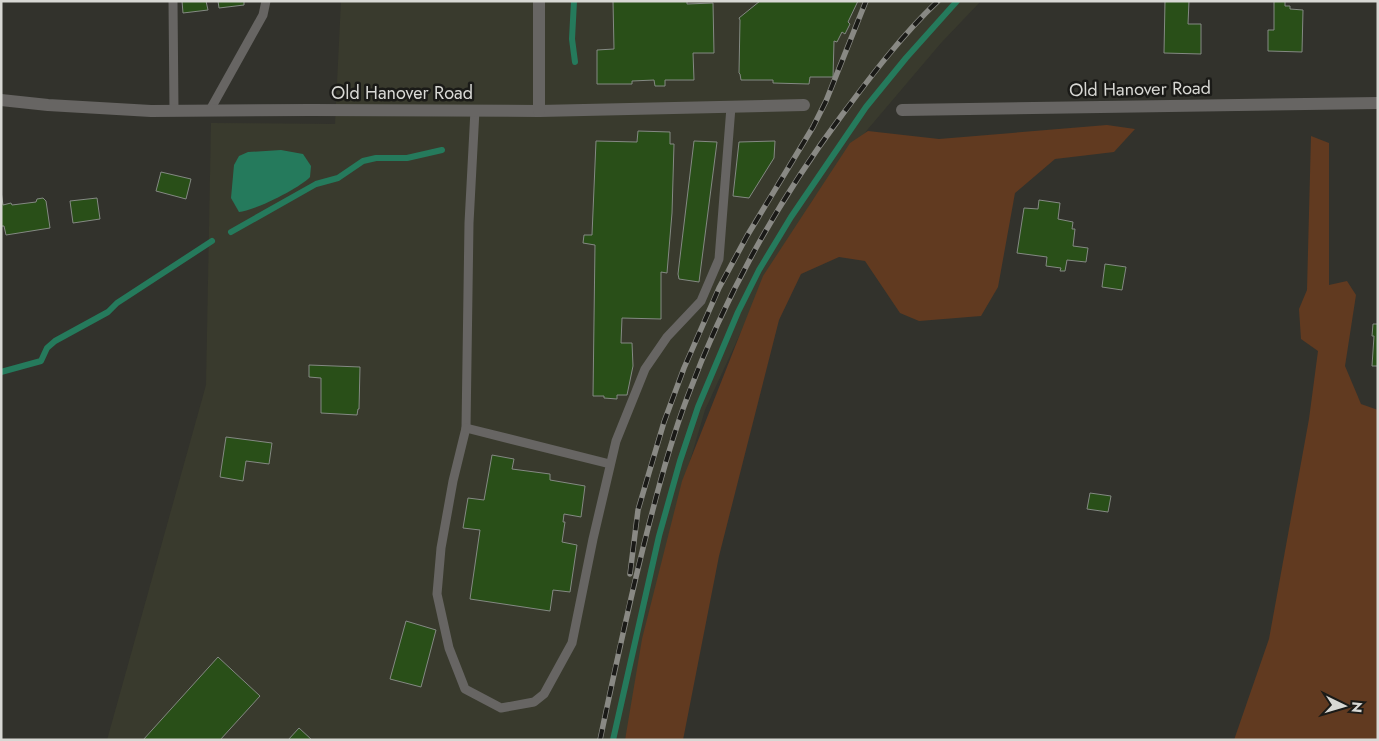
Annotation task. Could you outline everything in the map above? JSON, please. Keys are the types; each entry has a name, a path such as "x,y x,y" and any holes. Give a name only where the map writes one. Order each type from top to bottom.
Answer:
{"street":[{"path":"539,1 539,111"},
{"name":"Old Hanover Road","path":"1,100 57,106 174,111 539,111 804,105"},
{"name":"Old Hanover Road","path":"902,110 1378,103"}],"lane":[{"path":"173,1 174,111"},
{"path":"210,110 263,16 266,1"},
{"path":"475,110 468,223 466,428 453,481 441,548 437,594 449,648 465,689 500,708 534,702 544,694 572,643 593,539 616,441 646,369 667,337 701,301 719,259 732,107"},
{"path":"466,428 610,464"}],"shaded area":[{"path":"341,1 981,1 941,43 868,129 812,201 752,308 705,410 676,508 625,740 107,740 206,385 211,123 335,124"},
{"path":"1107,125 1135,129 1114,152 1055,159 1015,193 998,287 981,316 919,321 900,313 865,261 839,257 801,274 779,320 719,556 683,740 625,740 642,639 682,481 763,276 850,143 868,131 939,139"},
{"path":"1311,136 1329,143 1329,285 1347,281 1356,295 1345,366 1361,404 1378,410 1378,740 1234,740 1269,639 1309,419 1318,351 1301,339 1299,309 1307,290"},
{"path":"281,150 303,154 311,166 310,177 297,187 276,198 255,208 239,212 231,198 234,165 239,156 248,152"}],"building":[{"path":"182,1 206,1 208,10 183,13"},
{"path":"218,1 244,1 244,5 219,8"},
{"path":"613,1 687,1 687,4 713,3 714,53 693,53 694,80 665,80 665,86 655,86 654,80 632,81 632,84 597,84 597,50 614,49"},
{"path":"760,1 858,1 848,22 850,24 845,34 842,32 837,42 834,41 833,77 810,77 809,84 773,83 773,80 741,80 739,73 739,18"},
{"path":"1165,1 1189,1 1188,24 1201,24 1201,54 1164,53"},
{"path":"1274,1 1285,1 1285,6 1290,6 1290,9 1303,10 1302,52 1268,51 1268,30 1274,30"},
{"path":"638,131 670,132 670,144 674,144 672,213 667,273 661,272 661,319 622,318 621,343 632,343 633,366 627,395 617,395 617,399 604,398 604,396 593,396 595,245 583,243 584,235 592,235 596,141 637,142"},
{"path":"694,141 717,142 699,282 679,279 678,274"},
{"path":"775,141 774,158 749,198 733,196 739,142"},
{"path":"161,172 191,179 186,199 156,191"},
{"path":"1,191 3,205 36,202 37,199 43,198 46,201 50,228 6,235 4,226 1,226"},
{"path":"97,198 100,219 73,223 70,201"},
{"path":"1039,200 1060,203 1058,219 1073,222 1072,229 1075,229 1073,246 1088,248 1086,262 1067,260 1065,271 1060,271 1061,268 1046,266 1047,257 1017,253 1024,208 1038,209"},
{"path":"1105,264 1126,267 1122,290 1102,287"},
{"path":"1373,324 1378,324 1378,366 1372,366"},
{"path":"309,365 360,367 359,409 357,415 321,413 321,378 309,377"},
{"path":"226,437 272,443 269,464 246,461 243,481 220,477"},
{"path":"492,455 514,459 512,469 550,474 550,480 585,486 581,517 564,514 563,522 565,522 562,542 577,545 570,592 553,590 550,611 470,599 480,530 463,528 468,498 484,500"},
{"path":"1090,493 1111,496 1108,512 1087,509"},
{"path":"406,621 436,630 421,687 390,679"},
{"path":"218,657 260,696 220,740 143,740"},
{"path":"299,728 312,740 288,740"}],"waterway":[{"path":"574,1 572,39 575,62"},
{"path":"613,740 659,536 680,461 698,407 738,312 759,270 791,217 866,107 906,58 957,1"},
{"path":"231,232 316,184 338,178 363,161 376,158 407,158 442,150"},
{"path":"1,372 41,361 47,348 55,341 108,312 117,303 212,241"}],"railway":[{"path":"630,574 638,510 664,422 684,368 719,288 747,236 813,127 826,101 866,1"},
{"path":"600,740 631,598 664,469 687,398 718,323 754,251 818,148 887,56 938,1"}]}
